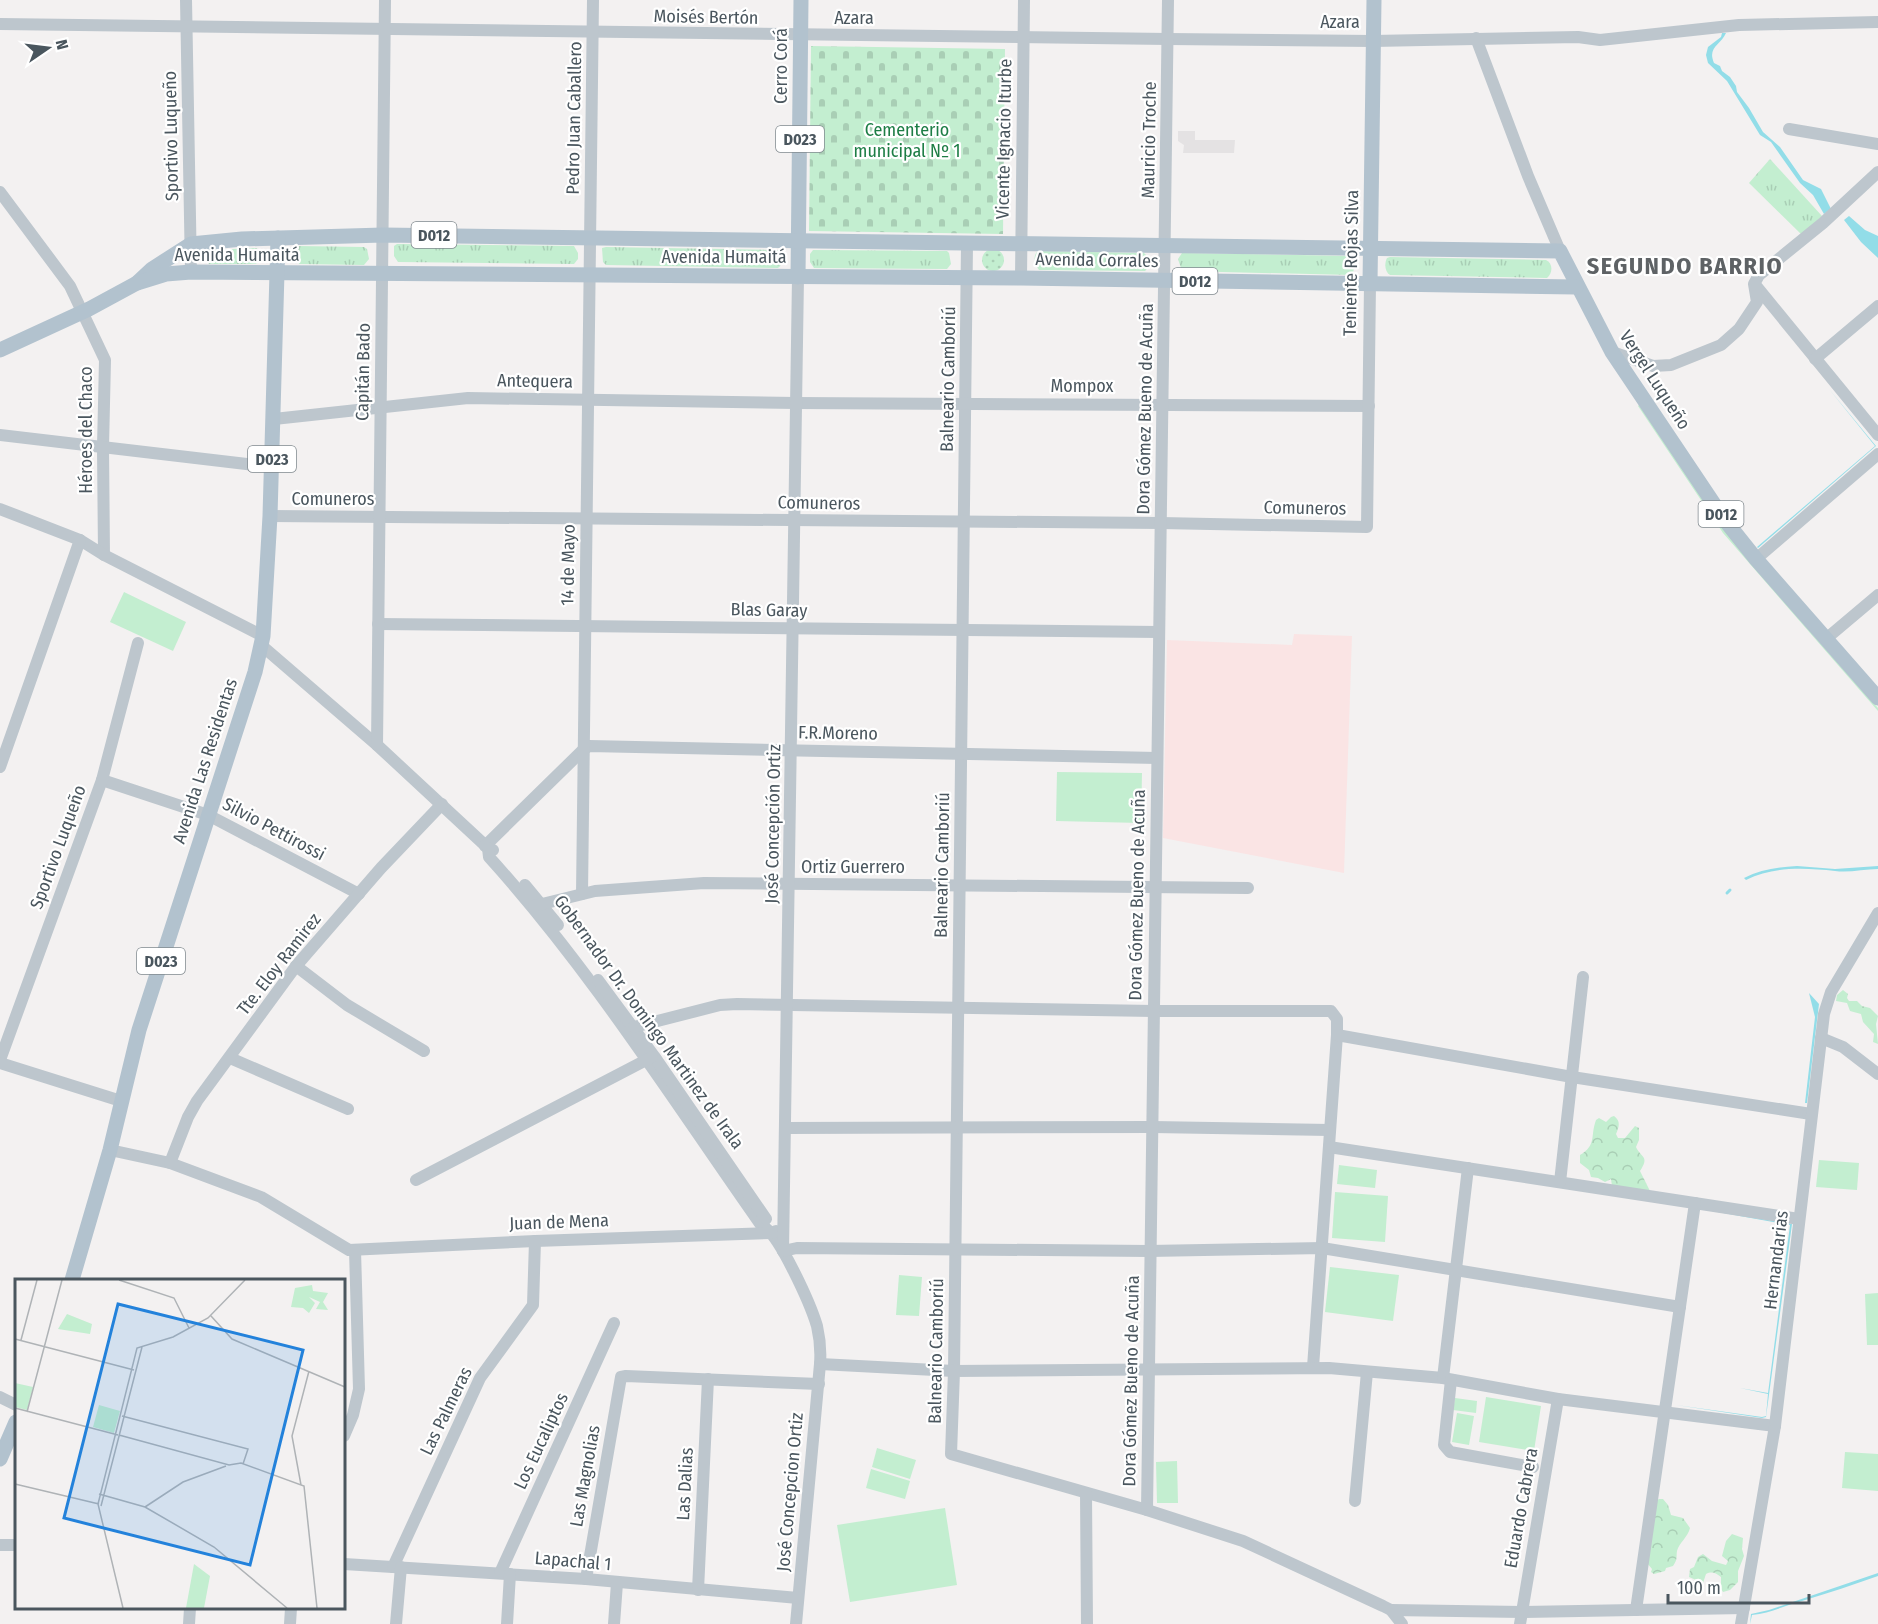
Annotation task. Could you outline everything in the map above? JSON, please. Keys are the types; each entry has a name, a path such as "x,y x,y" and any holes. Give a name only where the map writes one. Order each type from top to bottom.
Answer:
{"main road":[{"name":"Cerro Corá","path":"798,277 801,0"},
{"name":"Teniente Rojas Silva","path":"1370,283 1374,0"},
{"name":"Avenida Humaitá","path":"137,283 175,253 191,244 242,239 383,235 799,242"},
{"name":"Avenida Las Residentas","path":"73,1279 110,1150 139,1030 255,672 262,640 274,419 278,238"},
{"name":"Avenida Corrales","path":"799,242 1166,244 1560,251"},
{"name":"Vergel Luqueño","path":"1560,251 1576,287 1612,352 1724,519 1756,559 1878,698"},
{"name":"Avenida Humaitá","path":"137,283 166,274 191,272 798,277"},
{"name":"Avenida Corrales","path":"798,277 1021,278 1576,287"},
{"name":"D012","path":"0,350 137,283"},
{"path":"0,1459 15,1424"}],"street":[{"name":"Sportivo Luqueño","path":"186,0 191,272"},
{"name":"Capitán Bado","path":"377,745 386,0"},
{"name":"Pedro Juan Caballero","path":"590,237 593,0"},
{"name":"Vicente Ignacio Iturbe","path":"1021,278 1024,0"},
{"name":"Mauricio Troche","path":"1166,280 1168,0"},
{"name":"Azara","path":"800,36 1373,41 1476,38 1600,40 1733,25 1878,22"},
{"name":"Moisés Bertón","path":"0,24 800,36"},
{"name":"Vergel Luqueño","path":"1476,38 1528,176 1560,251"},
{"path":"1789,129 1878,144"},
{"path":"1612,352 1661,367 1712,350 1731,338 1739,330 1757,302 1754,284 1759,275 1823,223 1878,172"},
{"name":"Héroes del Chaco","path":"0,192 70,286 105,360 104,555"},
{"name":"14 de Mayo","path":"582,894 590,237"},
{"name":"Balneario Camboriú","path":"968,244 956,1250 951,1454 1086,1493"},
{"name":"José Concepción Ortiz","path":"798,277 783,1251 817,1326 821,1348 820,1364"},
{"name":"Dora Gómez Bueno de Acuña","path":"1147,1510 1162,405 1166,280"},
{"name":"Teniente Rojas Silva","path":"1367,527 1370,283"},
{"path":"1754,284 1878,435"},
{"path":"1815,359 1878,306"},
{"name":"Antequera","path":"274,419 468,398 796,403"},
{"name":"Mompox","path":"796,403 1369,406"},
{"path":"0,435 272,467"},
{"path":"1756,559 1878,454"},
{"name":"Gobernador Dr. Domingo Martinez de Irala","path":"0,509 80,540 262,640 487,847 489,857 537,905 634,1027 650,1058"},
{"name":"Comuneros","path":"270,516 1161,522 1367,527"},
{"path":"0,767 80,540"},
{"path":"1827,638 1878,595"},
{"name":"Blas Garay","path":"378,624 1159,632"},
{"name":"Sportivo Luqueño","path":"0,1061 102,780 138,643"},
{"name":"F.R.Moreno","path":"584,749 589,746 1157,758"},
{"path":"487,847 584,749"},
{"name":"Silvio Pettirossi","path":"102,780 208,815 359,894"},
{"name":"Tte. Eloy Ramirez","path":"170,1163 188,1117 197,1101 296,966 442,804"},
{"name":"Ortiz Guerrero","path":"537,905 582,894 704,883 1248,888"},
{"name":"Gobernador Dr. Domingo Martinez de Irala","path":"537,905 650,1058 761,1225 769,1230 783,1251"},
{"name":"Hernandarias","path":"1741,1624 1775,1426 1824,1014 1831,992 1878,913"},
{"path":"296,966 347,1005 424,1051"},
{"path":"1560,1182 1583,977"},
{"path":"634,1027 720,1005 788,1004 1154,1011 1327,1010 1335,1016 1337,1035 1313,1367"},
{"path":"1337,1035 1572,1077 1811,1114"},
{"path":"1821,1038 1843,1047 1878,1074"},
{"path":"230,1058 348,1109"},
{"path":"416,1180 650,1058"},
{"path":"0,1061 121,1101"},
{"path":"786,1128 1153,1127 1330,1130"},
{"path":"1329,1147 1799,1219"},
{"path":"110,1150 170,1163 261,1197 352,1250 359,1389 353,1415 345,1434"},
{"path":"1468,1168 1455,1270 1444,1445 1450,1452 1533,1467"},
{"path":"1636,1610 1695,1203"},
{"path":"769,1230 780,1227 785,1215"},
{"name":"Juan de Mena","path":"352,1250 769,1230"},
{"name":"Las Palmeras","path":"397,1567 480,1378 533,1305 535,1241"},
{"path":"783,1251 797,1248 1151,1251 1322,1248 1680,1307"},
{"name":"Los Eucaliptos","path":"505,1574 614,1323"},
{"path":"820,1364 954,1371 1313,1367 1447,1379 1558,1399 1775,1426"},
{"name":"José Concepcion Ortiz","path":"796,1624 820,1364"},
{"path":"1355,1501 1367,1372"},
{"name":"Las Magnolias","path":"586,1579 620,1379 626,1376 708,1379"},
{"path":"708,1379 819,1384"},
{"name":"Las Dalias","path":"699,1590 708,1379"},
{"path":"0,1397 15,1404"},
{"name":"Eduardo Cabrera","path":"1521,1618 1558,1399"},
{"path":"1087,1624 1086,1493 1243,1541 1391,1610 1521,1618 1636,1610 1744,1608"},
{"name":"Lapachal 1","path":"345,1564 586,1579 798,1598"},
{"path":"396,1624 397,1567"},
{"path":"505,1574 507,1624"},
{"path":"614,1624 617,1583"},
{"path":"189,1624 190,1609"},
{"path":"290,1624 291,1609"},
{"path":"1391,1610 1402,1624"}],"shaded area":[{"path":"1178,131 1195,131 1195,140 1235,140 1234,153 1183,153 1184,145 1178,141"},
{"path":"1294,634 1352,636 1344,873 1163,838 1167,640 1292,645"}],"green space":[{"name":"Cementerio municipal Nº 1","path":"811,46 1005,49 1003,234 809,231"},
{"path":"1770,159 1822,216 1802,235 1749,183"},
{"path":"397,244 574,246 578,259 574,264 398,262 394,256 394,246"},
{"path":"298,246 364,247 367,249 369,259 364,265 299,264 295,252"},
{"path":"257,248 260,258 256,264 209,264 205,259 206,251 209,250"},
{"path":"602,248 778,250 782,262 778,268 606,265 603,262"},
{"path":"993,249 1001,252 1004,260 1001,268 993,271 985,268 982,260 985,252"},
{"path":"813,250 947,251 951,264 947,269 814,268 810,262 810,254"},
{"path":"1038,251 1144,253 1149,258 1149,267 1145,271 1039,270 1035,260"},
{"path":"1182,253 1350,256 1354,268 1351,275 1182,271 1178,259"},
{"path":"1387,258 1546,260 1550,263 1551,268 1547,278 1390,275 1385,265"},
{"path":"1639,405 1814,636 1878,708 1878,711 1723,533"},
{"path":"124,592 186,622 173,651 110,622"},
{"path":"1057,772 1142,773 1141,823 1056,821"},
{"path":"1843,990 1848,994 1849,1001 1857,1001 1862,1006 1870,1008 1878,1016 1876,1024 1878,1044 1873,1042 1874,1034 1863,1022 1861,1014 1850,1011 1847,1003 1836,1001 1837,995"},
{"path":"1614,1116 1619,1127 1616,1134 1618,1138 1625,1138 1635,1126 1639,1128 1639,1140 1636,1147 1644,1158 1640,1171 1650,1191 1612,1186 1611,1179 1605,1182 1591,1177 1589,1170 1580,1163 1580,1155 1591,1144 1596,1120 1599,1118 1606,1122"},
{"path":"1819,1160 1859,1163 1857,1190 1816,1187"},
{"path":"1339,1165 1377,1170 1375,1188 1337,1184"},
{"path":"1335,1192 1388,1196 1385,1242 1332,1238"},
{"path":"1330,1267 1399,1275 1393,1321 1325,1312"},
{"path":"899,1275 922,1277 919,1316 896,1315"},
{"path":"1878,1293 1878,1345 1867,1345 1865,1294"},
{"path":"1486,1397 1541,1406 1534,1451 1479,1442"},
{"path":"1455,1398 1477,1401 1476,1413 1453,1410"},
{"path":"1457,1413 1474,1416 1469,1445 1452,1442"},
{"path":"877,1448 916,1460 910,1479 872,1467"},
{"path":"1845,1452 1878,1454 1878,1491 1842,1488"},
{"path":"1177,1461 1178,1503 1157,1503 1156,1462"},
{"path":"871,1469 910,1481 905,1499 866,1488"},
{"path":"1663,1499 1668,1505 1671,1515 1683,1518 1690,1528 1678,1548 1673,1566 1654,1574 1647,1563 1656,1501"},
{"path":"945,1508 957,1585 850,1602 837,1525"},
{"path":"1732,1534 1743,1538 1744,1556 1738,1571 1738,1582 1730,1590 1723,1592 1721,1577 1716,1574 1706,1574 1703,1583 1689,1577 1690,1569 1694,1567 1698,1557 1703,1554 1712,1561 1726,1565 1728,1561 1722,1556 1726,1541"}],"water":[{"path":"1722,33 1726,33 1712,53 1714,63 1730,77 1763,132 1780,147 1803,180 1821,189 1831,209 1824,214 1813,195 1800,183 1771,142 1760,135 1727,81 1708,63 1706,55 1708,47 1721,37"},
{"path":"1849,216 1865,230 1878,236 1878,258 1861,242 1844,220"},
{"path":"1829,389 1876,446 1758,548 1875,446"},
{"path":"1797,866 1835,869 1878,866 1878,869 1846,872 1790,869 1768,872 1746,880 1744,878 1770,869"},
{"path":"1809,993 1819,1004 1807,1103 1805,1103 1815,1017"},
{"path":"1701,1209 1792,1224 1766,1417 1676,1405 1766,1416 1768,1394 1740,1388 1768,1393 1790,1225"},
{"path":"1878,1573 1878,1576 1850,1586 1752,1615 1750,1624 1751,1614"}],"waterway":[{"path":"1727,893 1730,890"}],"district":[{"name":"SEGUNDO BARRIO","path":"1685,266"}]}
